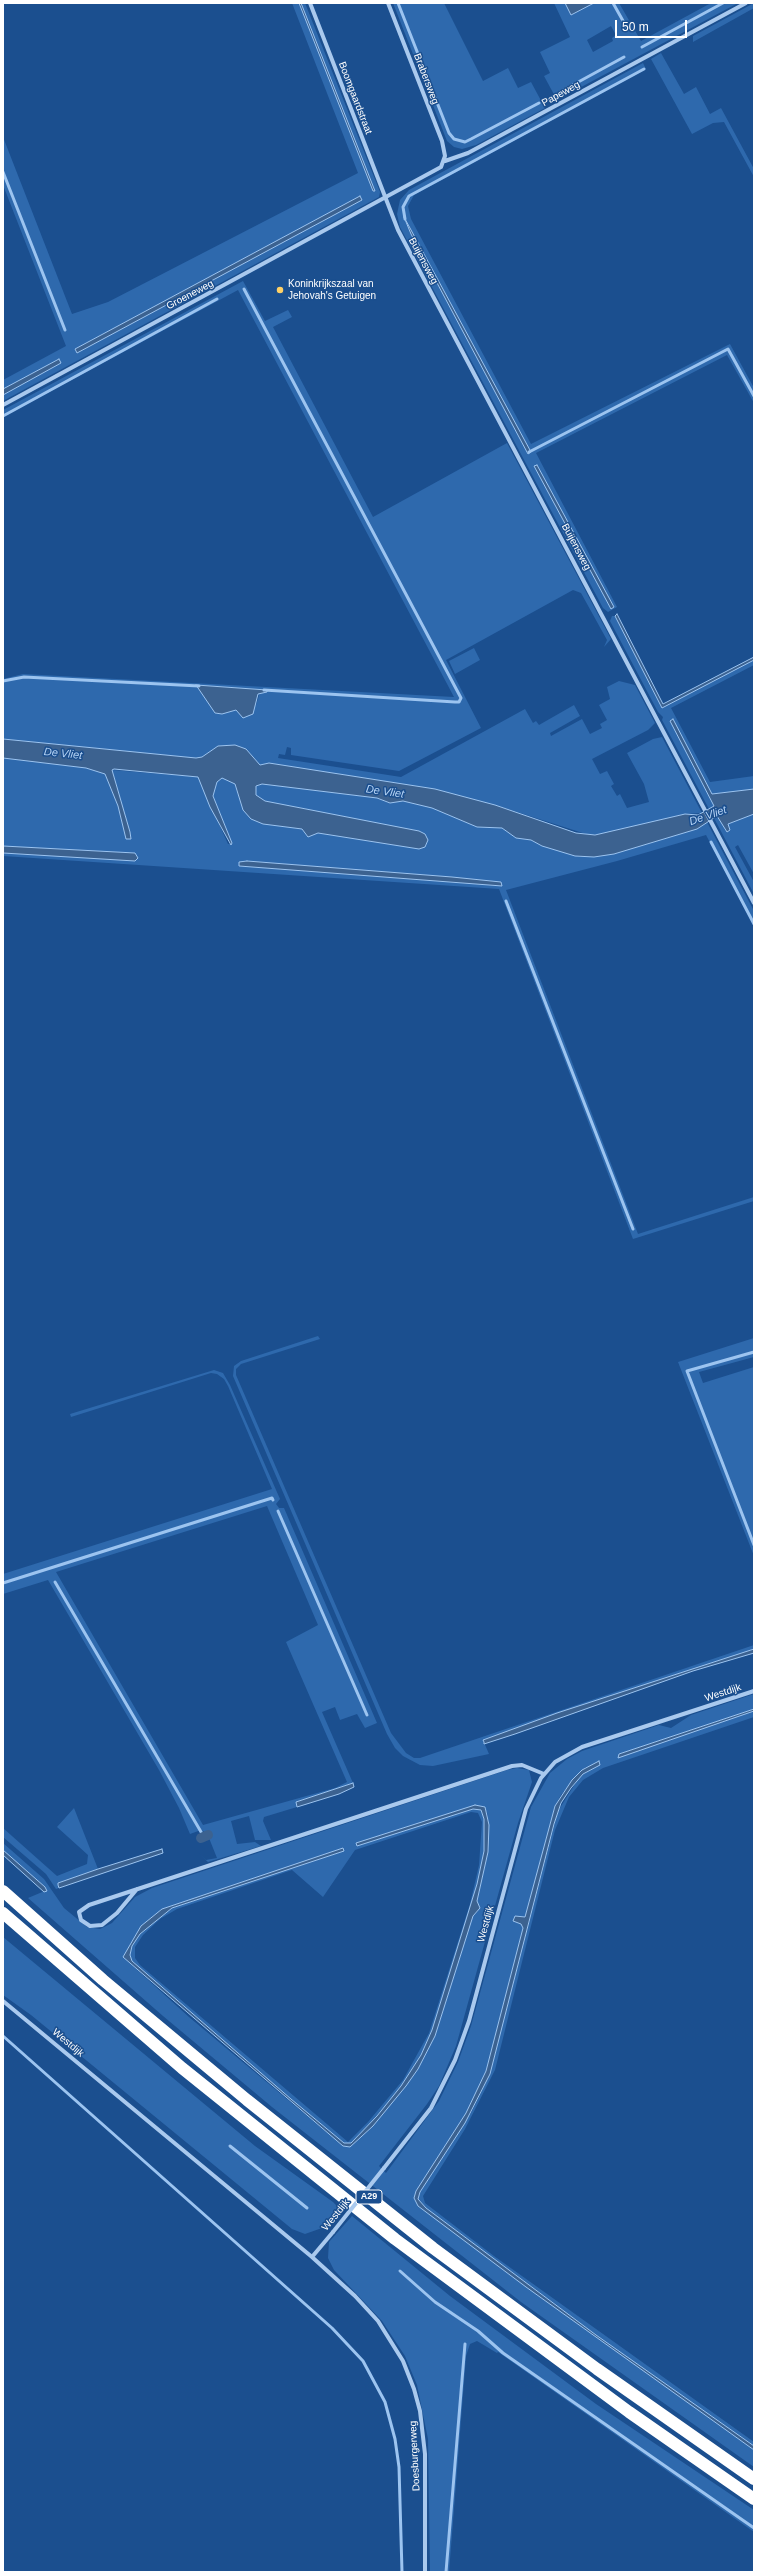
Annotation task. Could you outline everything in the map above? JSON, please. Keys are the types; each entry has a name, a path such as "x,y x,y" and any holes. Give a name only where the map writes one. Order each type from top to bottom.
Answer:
{"highway":[{"name":"A29","path":"3,1891 103,1980 247,2100 434,2248 597,2370 754,2479"},
{"name":"A29","path":"3,1913 182,2068 395,2240 629,2412 754,2499"},
{"name":"A29","path":"3,1921 23,1931"}],"street":[{"name":"Boomgaardstraat","path":"310,3 385,199"},
{"name":"Brabersweg","path":"388,3 442,142 445,161"},
{"name":"Papeweg","path":"385,199 439,169 445,161 468,154 746,3"},
{"name":"Groeneweg","path":"3,405 385,199"},
{"name":"Buijensweg","path":"385,199 398,230 754,903"},
{"name":"Westdijk","path":"3,2001 312,2257 431,2108 455,2060 469,2021 526,1809 544,1774 559,1759 582,1747 754,1691"},
{"path":"137,1890 117,1913 102,1925 90,1926 81,1920 79,1912 84,1908 137,1890 512,1766 527,1766 544,1774"},
{"name":"Doesburgerweg","path":"312,2257 355,2296 378,2321 397,2349 411,2379 420,2411 424,2444 425,2572"}],"shaded area":[{"path":"292,3 299,3 375,191 301,3 305,3 380,192 379,197 3,401 3,395 61,363 59,359 3,389 3,380 66,346 3,185 3,137 72,314 108,302 358,173","holes":["360,196 362,200 77,353 75,349"]},
{"path":"393,3 444,3 483,81 508,68 518,88 531,82 545,108 476,145 462,149 454,147 447,141"},
{"path":"554,3 565,3 571,15 594,3 619,3 641,41 711,3 738,3 557,100 544,76 550,73 540,52 570,37","holes":["611,26 616,35 612,38 613,41 593,52 587,40"]},
{"path":"754,3 754,8 693,42 693,36"},
{"path":"661,53 684,94 696,87 710,114 721,108 754,169 754,177 724,122 713,123 692,134 651,59"},
{"path":"643,63 646,69 414,195 408,206 411,219 531,444 730,344 754,388 754,403 727,355 536,453 617,607 608,612 603,608 400,227 397,214 400,200 409,190"},
{"path":"243,281 265,321 288,310 292,317 273,327 373,517 507,443 611,639 604,647 607,640 581,593 573,590 446,660 481,728 399,771 291,755 291,748 287,747 285,755 279,754 278,758 401,777 525,709 533,723 536,721 539,725 574,705 580,716 550,733 551,736 582,719 590,734 602,728 600,724 607,720 599,705 610,699 607,687 619,681 635,685 655,723 648,730 592,759 600,774 607,771 614,784 611,786 617,796 620,794 627,808 649,802 644,784 627,753 653,739 662,737 702,813 685,814 602,834 589,835 495,805 435,789 269,763 260,765 246,749 235,745 218,746 202,757 196,758 3,739 3,679 23,674 454,697 238,290 3,417 3,410","holes":["196,685 267,690 267,692 260,692 256,705 241,714 235,710 216,714"]},
{"path":"612,616 615,616 662,707 754,660 754,665 671,708 710,782 754,776 754,789 712,794 672,719 670,721 714,806 709,809 662,720 663,717 658,712 610,621"},
{"path":"474,648 480,660 455,674 449,661"},
{"path":"3,758 86,768 105,774 118,806 126,839 131,839 130,832 112,770 198,777 228,844 232,844 213,796 217,782 222,778 234,782 243,810 263,824 302,829 307,836 318,833 414,848 427,843 425,834 419,831 265,801 256,795 255,787 262,784 377,798 389,803 403,801 432,808 477,827 502,828 516,838 531,840 542,846 580,857 614,854 697,829 707,822 754,911 754,926 706,835 617,861 506,890 638,1234 754,1197 754,1201 633,1239 499,889 3,856 3,853 137,860 135,853 3,846","holes":["247,861 501,882 500,886 239,866 241,862"]},
{"path":"754,814 754,874 738,845 735,847 754,882 754,894 714,818 719,817 727,832 727,824"},
{"path":"318,1336 320,1339 241,1364 236,1369 236,1375 391,1733 406,1753 414,1758 420,1758 754,1645 754,1649 483,1740 489,1754 433,1766 420,1765 403,1756 395,1748 387,1734 233,1376 234,1366 241,1361"},
{"path":"754,1338 754,1357 699,1372 703,1383 754,1367 754,1556 678,1362"},
{"path":"214,1370 223,1373 230,1385 280,1499 276,1504 279,1508 284,1508 377,1723 365,1728 357,1714 340,1720 335,1707 322,1712 353,1783 296,1803 297,1807 264,1817 263,1821 271,1840 255,1840 249,1816 231,1821 237,1844 255,1842 261,1846 208,1862 198,1853 206,1860 217,1858 207,1833 201,1830 190,1834 179,1808 159,1770 48,1580 3,1594 3,1574 272,1489 228,1386 224,1379 217,1374 211,1373 71,1417 70,1414","holes":["267,1506 318,1625 286,1642 347,1782 335,1788 203,1825 56,1572"]},
{"path":"754,1694 754,1709 619,1754 618,1757 754,1711 754,1717 603,1768 583,1780 569,1797 555,1830 495,2070 465,2129 423,2196 425,2203 494,2256 754,2442 754,2446 596,2335 426,2208 418,2199 420,2192 472,2111 490,2074 558,1811 580,1776 600,1765 586,1767 577,1775 561,1795 555,1806 525,1917 515,1916 513,1921 521,1924 523,1928 486,2071 466,2113 416,2191 414,2198 418,2206 526,2287 754,2450 754,2467 521,2302 272,2107 163,2016 28,1898 47,1890 3,1850 3,1843 44,1879 64,1908 87,1927 100,1929 112,1923 135,1897 152,1888 507,1770 517,1768 529,1770 532,1782 518,1823 456,2046 439,2086 379,2166 386,2173 439,2101 458,2062 471,2026 531,1807 550,1773 567,1759 582,1751 659,1725 671,1728 691,1715","holes":["475,1805 487,1812 489,1825 488,1852 477,1901 478,1911 473,1916 435,2036 418,2069 406,2086 373,2126 350,2147 343,2146 189,2017 123,1957 141,1926 162,1909 343,1848 344,1851 172,1908 140,1934 132,1946 130,1955 131,1960 291,2099 344,2143 351,2143 377,2116 401,2086 421,2055 432,2030 477,1884 484,1851 484,1819 481,1810 473,1809 357,1846 356,1843","471,1812 478,1813 482,1822 479,1865 470,1904 429,2033 403,2080 368,2122 348,2142 140,1965 135,1958 135,1947 143,1935 160,1919 177,1909 292,1870 323,1897 355,1850"]},
{"path":"74,1808 98,1869 58,1883 59,1888 56,1889 46,1874 3,1837 3,1828 57,1876 87,1864 88,1855 57,1827"},
{"path":"3,1937 255,2146 333,2202 339,2208 322,2228 305,2234 292,2229 31,2015 3,1995"},
{"path":"352,2216 450,2296 596,2404 754,2510 754,2532 498,2352 497,2353 477,2341 470,2344 466,2356 449,2572 430,2572 428,2439 417,2385 405,2356 382,2321 334,2270 328,2258 329,2242"}],"water":[{"path":"299,3 301,3 375,191 373,191"},
{"path":"565,3 594,3 571,15"},
{"path":"360,196 362,200 77,353 75,349"},
{"path":"404,217 531,452 528,454 411,234"},
{"path":"59,359 61,363 3,395 3,389"},
{"path":"537,465 614,607 611,609 534,466"},
{"path":"617,614 663,704 754,657 754,660 662,708 615,616"},
{"path":"196,685 267,690 267,692 258,694 253,714 243,718 236,710 222,714 215,713"},
{"name":"De Vliet","path":"673,719 712,794 754,789 754,814 728,824 730,830 727,832 717,816 697,829 614,854 594,857 575,856 542,846 531,840 516,838 502,828 477,827 432,808 403,801 390,803 377,798 262,784 256,786 256,795 265,801 419,831 425,834 428,840 425,847 419,849 318,833 308,837 302,829 263,824 251,819 243,810 235,784 222,778 217,782 213,796 232,843 231,845 210,807 198,777 114,769 112,770 130,832 131,839 126,839 118,806 105,774 86,768 3,758 3,739 196,758 202,757 218,746 235,745 246,749 260,765 269,763 435,789 495,805 576,833 595,835 685,814 698,815 714,806 670,721"},
{"path":"3,846 135,853 138,858 135,861 3,853"},
{"path":"247,861 452,877 501,882 502,886 239,866 239,862"},
{"path":"754,1649 754,1653 693,1671 484,1744 483,1740 557,1713"},
{"path":"754,1709 754,1711 618,1758 619,1754"},
{"path":"599,1761 600,1765 583,1774 561,1803 554,1824 490,2074 465,2123 420,2192 418,2199 426,2208 596,2335 754,2446 754,2450 526,2287 418,2206 414,2198 416,2191 466,2113 486,2071 523,1928 521,1924 513,1921 515,1916 525,1917 555,1806 572,1780 582,1770"},
{"path":"353,1783 354,1787 339,1794 297,1807 296,1802"},
{"path":"475,1805 485,1807 489,1825 488,1852 477,1901 480,1908 473,1916 435,2036 418,2069 406,2086 373,2126 350,2147 343,2146 123,1957 141,1926 162,1909 343,1848 344,1851 172,1908 140,1934 132,1946 130,1955 132,1961 291,2099 344,2143 351,2143 377,2116 401,2086 421,2055 432,2030 477,1884 484,1851 484,1819 481,1810 473,1809 357,1846 356,1843"},
{"path":"162,1849 163,1853 59,1888 58,1883"},
{"path":"3,1850 45,1887 47,1891 44,1892 3,1855"}],"waterway":[{"path":"398,3 449,133 454,139 465,142 539,103"},
{"path":"613,3 627,28"},
{"path":"642,47 723,3"},
{"path":"560,92 624,57"},
{"path":"405,219 403,207 409,196 644,69"},
{"path":"3,172 65,330"},
{"path":"244,289 461,698 459,702 455,702 264,690"},
{"path":"3,416 217,299"},
{"path":"529,452 728,349 754,396"},
{"path":"3,681 24,677 199,686"},
{"path":"711,842 754,924"},
{"path":"506,901 633,1229"},
{"path":"754,1352 687,1371 754,1545"},
{"path":"3,1583 272,1498 273,1500"},
{"path":"278,1511 367,1715"},
{"path":"55,1582 204,1837"},
{"path":"201,1838 208,1835"},
{"path":"3,2036 332,2328 363,2361 385,2402 395,2439 399,2467 402,2572"},
{"path":"230,2146 307,2208"},
{"path":"400,2271 435,2302 478,2331 503,2353 754,2528"},
{"path":"446,2572 465,2344"}],"place":[{"name":"Koninkrijkszaal van Jehovah's Getuigen","path":"280,290"}]}
